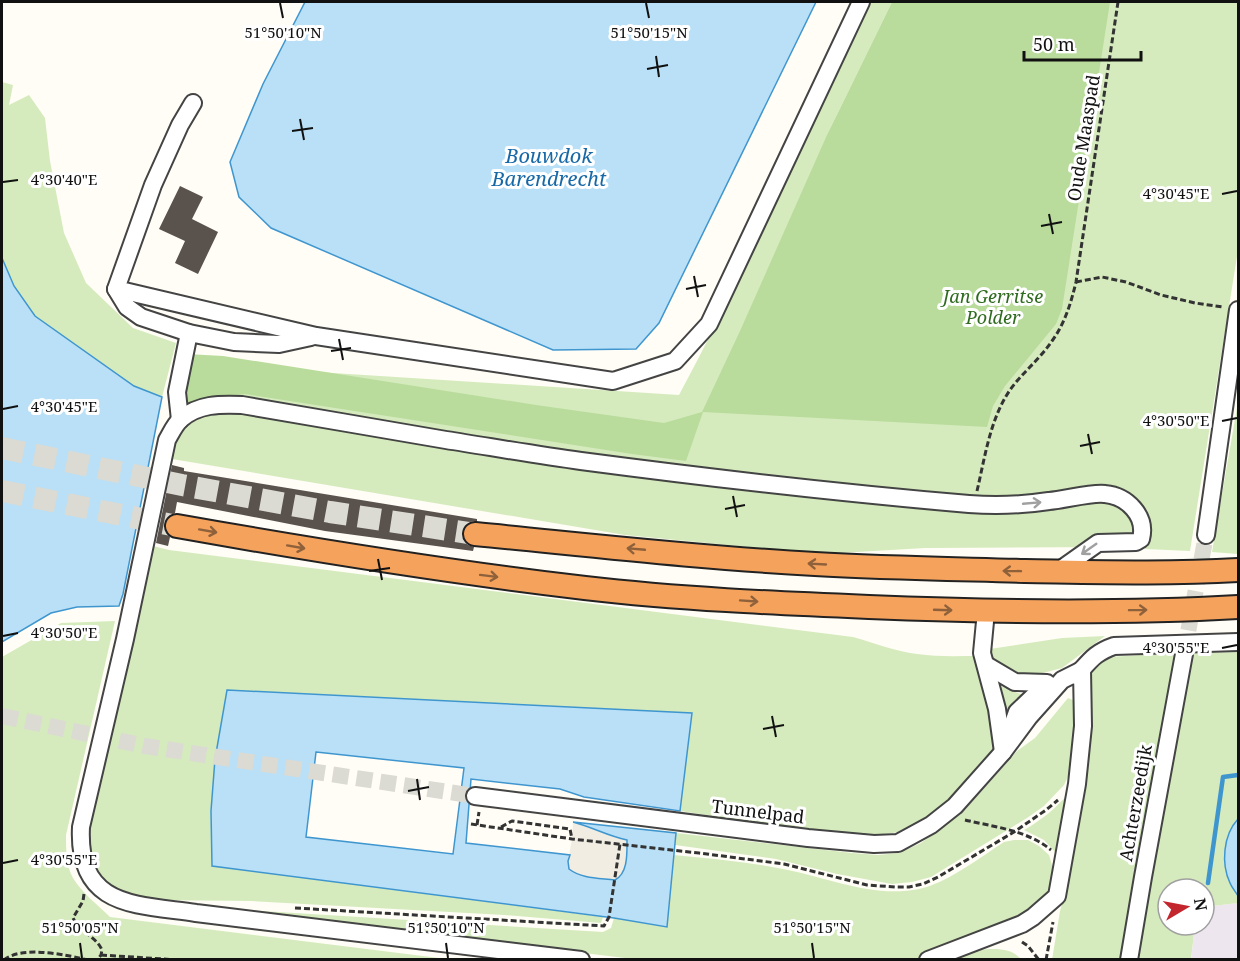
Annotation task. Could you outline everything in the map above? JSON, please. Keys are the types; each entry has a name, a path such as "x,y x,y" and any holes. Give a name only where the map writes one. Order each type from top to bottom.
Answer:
{"highway":[{"path":"177,526 407,565 587,588 791,604 1080,612 1239,607"},
{"path":"476,534 814,564 1057,572 1239,570"}],"street":[{"path":"116,289 316,336 613,381 675,361 709,324 861,2"},
{"path":"116,289 153,185 180,125 193,103"},
{"path":"116,289 127,307 141,317 189,333 234,342 279,344 316,336"},
{"path":"1206,535 1236,341 1233,309"},
{"path":"180,420 177,392 189,333"},
{"path":"581,960 133,904 113,897 98,888 84,862 80,843 81,827 125,639 167,440 180,420 197,409 218,404 242,405 579,461 842,492 974,504 1018,504 1104,493 1120,498 1132,506 1141,518 1143,530 1141,539 1136,542 1098,543 1057,572"},
{"path":"986,611 982,653 997,709 1003,752"},
{"name":"Tunnelpad","path":"1003,752 1032,729 1094,656 1102,650 1114,646 1239,642"},
{"name":"Achterzeedijk","path":"1129,960 1184,654"},
{"path":"986,665 1015,682 1054,681"},
{"path":"928,960 1022,924 1034,917 1057,896 1077,784 1083,726 1082,670"},
{"name":"Tunnelpad","path":"475,796 796,836 874,844 897,843 931,825 955,806 1003,752 1054,681 1082,670"}],"path":[{"name":"Oude Maaspad","path":"974,504 1000,407 1010,390 1051,342 1063,324 1070,306 1076,282 1118,2"},
{"path":"1076,282 1102,277 1126,282 1161,295 1233,309"},
{"path":"471,824 572,839 784,864 867,885 895,887 923,884 938,877 1014,832 1046,810 1077,784"},
{"path":"945,815 1033,838 1050,850 1061,870"},
{"path":"499,828 512,820 570,829 572,839"},
{"path":"286,907 601,927 606,924 609,916 620,844"},
{"path":"90,876 83,901 74,918 75,923 100,944 101,955 96,960"},
{"path":"1046,960 1057,896"},
{"path":"4,960 26,952 62,954 88,960"},
{"path":"101,955 179,960"}],"shaded area":[{"path":"573,822 627,840 625,870 622,875 615,880 583,877 569,869"},
{"path":"1238,903 1238,959 1191,960 1194,937 1216,937 1216,906"}],"green space":[{"name":"Jan Gerritse Polder","path":"861,2 892,2 827,135 896,2 1238,2 1238,250 1190,551 1145,549 1145,539 1106,547 925,548 822,554 625,535 166,458 192,364 679,395 752,249"},
{"path":"892,2 1110,2 1062,309 1056,324 1005,386 993,406 987,427 703,412 686,461 245,394 176,404 187,354 223,356 664,423 702,412 827,135"},
{"path":"2,82 13,85 9,105 29,95 45,118 50,161 64,233 86,283 133,328 176,343 162,397 134,386 35,316 14,286 2,258"},
{"path":"1238,402 1238,554 1212,552"},
{"path":"149,545 169,550 853,637 917,654 978,656 999,734 989,757 954,796 929,816 899,832 857,838 680,811 691,713 227,690 215,759 211,811 213,866 603,917 601,923 504,915 251,901 151,900 102,890 81,846"},
{"path":"115,621 66,835 69,868 73,878 85,894 110,917 447,959 2,959 2,657 61,623"},
{"path":"1105,636 1062,668 1035,675 1015,673 992,659 990,649 1062,638"},
{"path":"1238,652 1238,819 1235,823 1230,882 1238,896 1238,903 1216,906 1216,877 1156,877 1156,937 1194,937 1191,959 1136,960 1191,653"},
{"path":"1176,653 1122,959 1052,960 1064,898 1090,677 1096,666 1109,657"},
{"path":"996,684 1023,695 1005,718"},
{"path":"1068,698 1075,701 1076,751 1072,768 1064,785 1044,806 1027,818 931,877 892,884 837,874 776,859 675,845 676,833 852,853 878,855 899,853 921,843 964,811 1017,751 1035,738"},
{"path":"1069,793 1058,855 1044,840 1024,830 1059,804"},
{"path":"1028,840 1049,855 1054,872 1047,895 1029,913 915,959 633,959 245,912 247,910 603,932 611,928 614,918 667,927 674,855 760,865 869,889 902,891 919,889 940,882 1004,842"},
{"path":"980,950 1006,950 1021,959 956,959"}],"water":[{"name":"Bouwdok Barendrecht","path":"305,2 816,2 659,323 636,349 553,350 271,228 239,197 230,162 263,84"},
{"path":"2,258 14,286 35,316 134,386 162,397 119,606 77,607 51,613 2,642"},
{"path":"227,690 692,713 680,811 584,797 560,789 471,779 466,843 570,855 569,869 585,876 615,880 619,877 625,868 627,840 573,822 676,833 667,927 614,918 212,866 211,811 215,759","holes":["316,752 464,768 453,854 306,837"]},
{"path":"1238,819 1238,896 1227,875 1225,850 1229,833"}],"building":[{"path":"180,186 203,197 192,219 218,232 198,274 175,263 185,241 159,229"},
{"path":"172,465 184,468 184,471 477,519 464,526 462,532 463,540 474,547 473,551 325,531 177,502 175,513 167,517 164,523 165,531 170,537 168,546 156,543"}],"waterway":[{"path":"1209,877 1223,777 1238,775"}],"tunnel":[{"path":"2,448 182,485 330,512 475,534"},
{"path":"2,491 177,526"},
{"path":"1184,654 1206,535"},
{"path":"2,716 145,746 475,796"}]}
